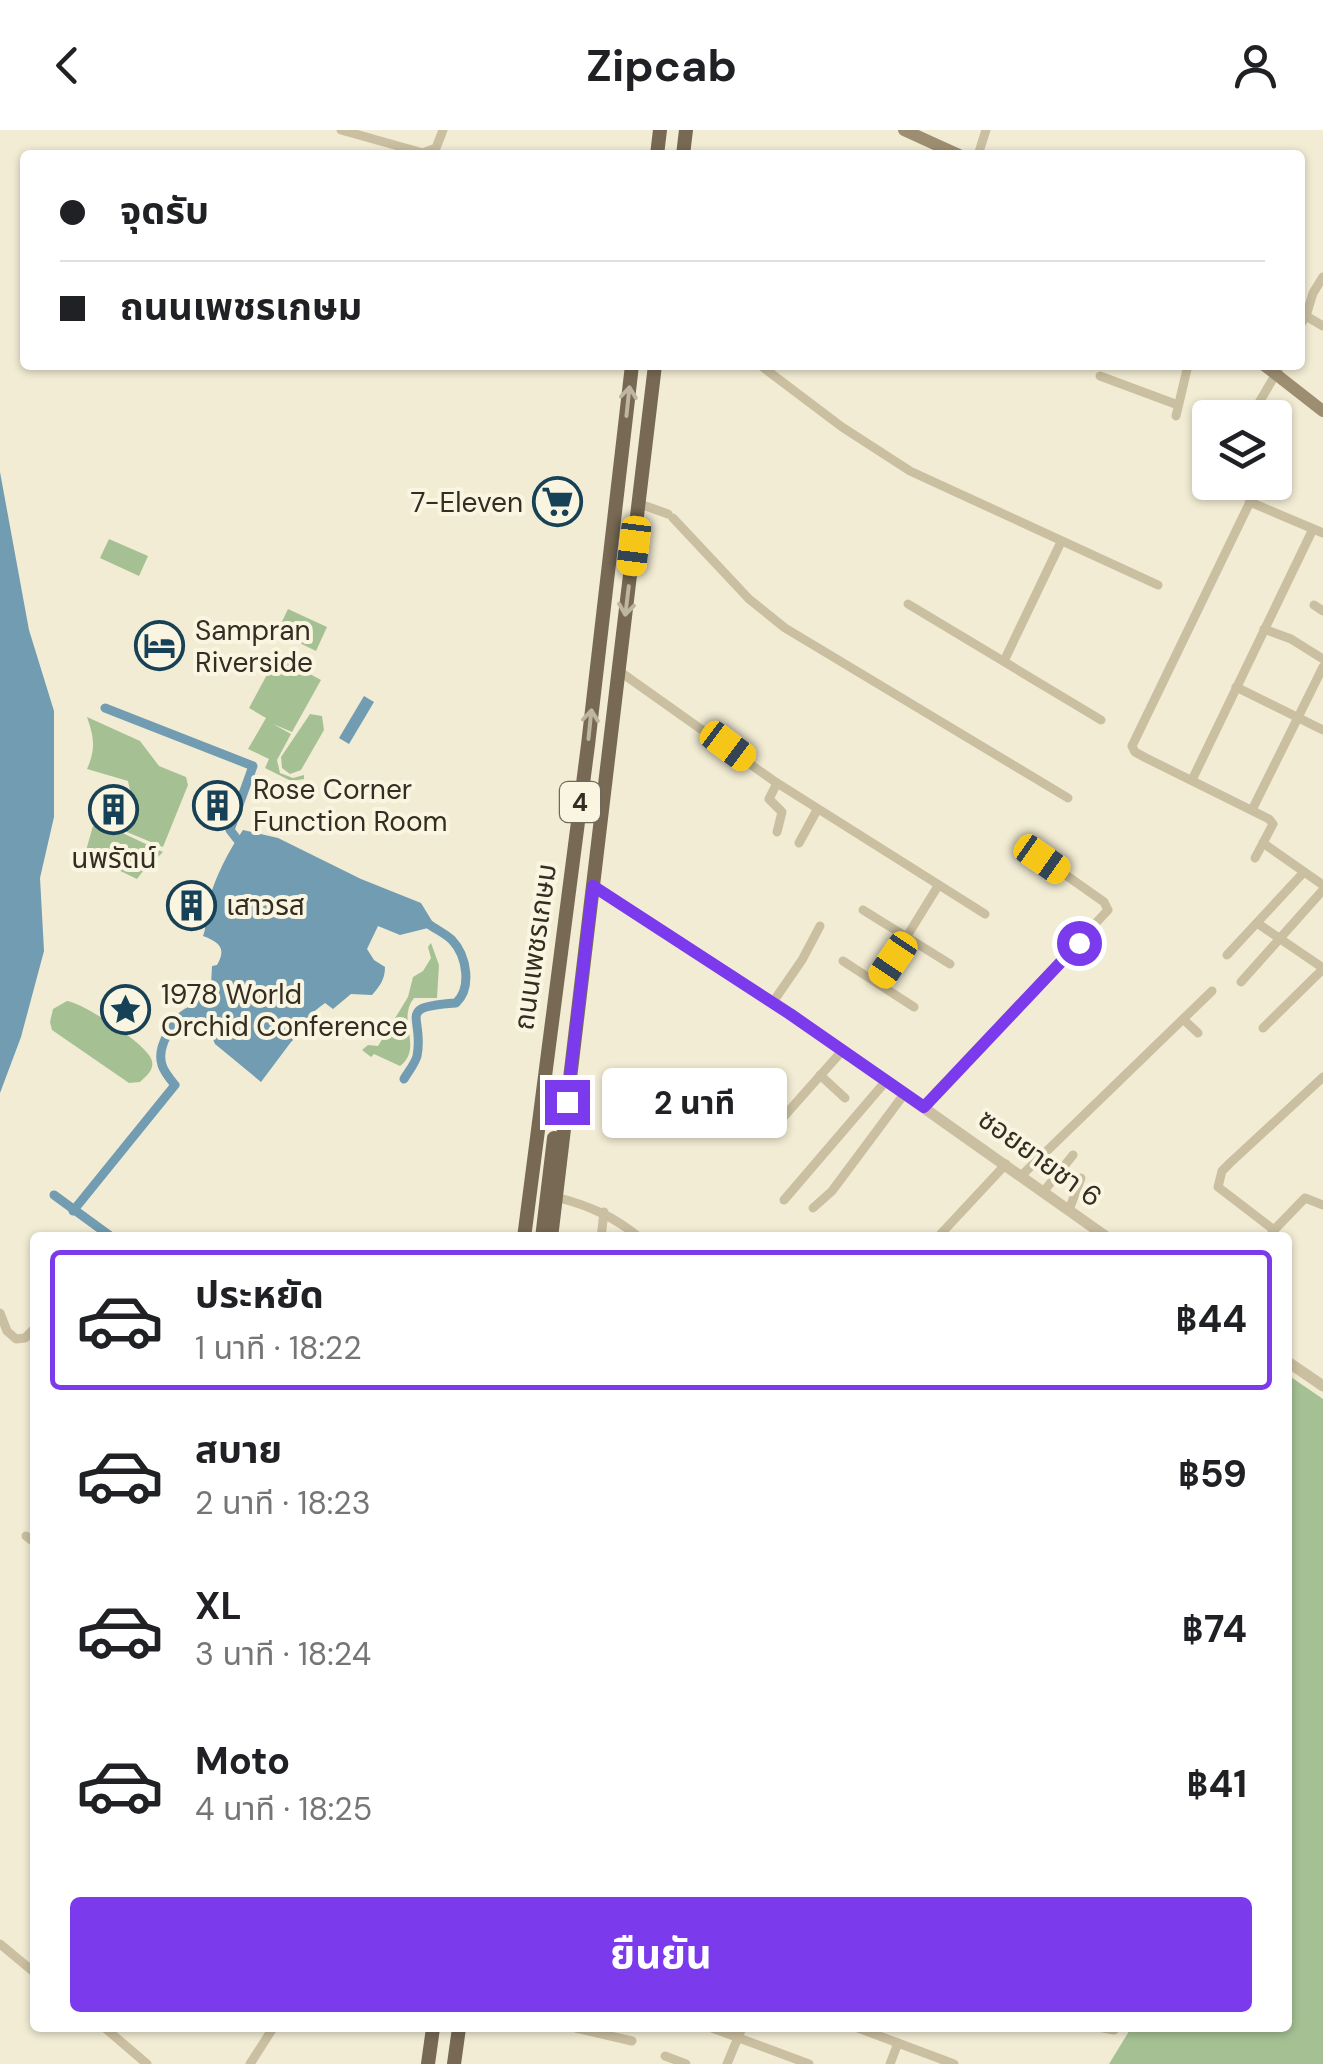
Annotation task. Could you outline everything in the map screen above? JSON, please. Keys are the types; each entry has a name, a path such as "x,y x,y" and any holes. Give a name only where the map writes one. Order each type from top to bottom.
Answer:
{"main road":[{"path":"904,130 948,150"},
{"name":"ถนนเพชรเกษม","path":"525,1232 631,370"},
{"name":"ถนนเพชรเกษม","path":"552,1232 654,370"},
{"path":"1279,370 1323,410"},
{"path":"543,1232 556,1124 561,1104 567,1102"},
{"path":"428,2064 432,2032"},
{"path":"454,2064 458,2032"}],"street":[{"path":"341,130 413,150"},
{"path":"1305,315 1323,278"},
{"path":"767,370 892,460 1158,586"},
{"path":"1176,416 1187,370"},
{"path":"1261,400 1279,370"},
{"path":"1100,376 1178,404"},
{"path":"1192,780 1264,629 1318,531 1250,502 1134,739 1135,752 1273,824 1255,858"},
{"path":"640,508 669,518 749,599 785,628 1068,798"},
{"path":"1004,661 1061,542"},
{"path":"908,604 1101,720"},
{"path":"1264,629 1323,659"},
{"path":"1252,810 1323,667"},
{"path":"619,671 817,810 985,914"},
{"path":"1236,687 1323,730"},
{"path":"777,783 769,802 782,812 777,832"},
{"path":"799,843 817,810"},
{"path":"1240,982 1323,888 1263,844"},
{"path":"924,1107 1108,910 1104,902 1042,859"},
{"path":"1227,955 1304,872"},
{"name":"ซอยยายชา 6","path":"593,886 906,1093 1100,1232"},
{"path":"878,982 938,886"},
{"path":"863,910 950,964"},
{"path":"1257,923 1323,968 1262,1028"},
{"path":"772,1002 820,926"},
{"path":"843,960 914,1008"},
{"path":"1022,1176 1212,991"},
{"path":"1183,1019 1198,1033"},
{"path":"772,1131 842,1051"},
{"path":"820,1076 845,1098"},
{"path":"1270,1232 1224,1195 1218,1187 1219,1178 1230,1163 1323,1077"},
{"path":"784,1200 886,1080"},
{"path":"813,1208 832,1191 906,1093"},
{"path":"1044,1191 1073,1155"},
{"path":"943,1232 1006,1164"},
{"path":"1069,1210 1082,1178"},
{"path":"556,1197 604,1212 632,1232"},
{"path":"1274,1232 1305,1198 1322,1202"},
{"path":"602,1232 604,1212"},
{"path":"1086,1232 1087,1223"},
{"path":"0,1312 6,1331 16,1340 30,1333"},
{"path":"1292,1365 1323,1386"},
{"path":"0,1944 30,1970"},
{"path":"110,2032 148,2064"},
{"path":"250,2064 270,2032"},
{"path":"595,2032 632,2040"},
{"path":"727,2064 740,2032 809,2064"},
{"path":"869,2032 954,2064"},
{"path":"890,2064 898,2043"},
{"path":"665,2056 686,2064"}],"green space":[{"path":"109,539 148,556 139,576 100,558"},
{"path":"288,609 327,627 316,651 277,632"},
{"path":"277,656 321,680 292,732 273,724 291,734 277,760 280,773 293,778 304,775 304,779 291,781 265,768 269,759 248,749 266,718 249,708"},
{"path":"310,714 322,716 324,730 301,770 290,774 282,768 281,757"},
{"path":"87,717 140,741 159,766 186,777 188,785 163,847 122,830 133,804 128,781 87,769 93,743"},
{"path":"93,826 114,829 163,852 153,869 143,871 137,879 85,854"},
{"path":"431,943 439,965 437,998 414,998 409,1007 407,1059 400,1066 374,1054 371,1057 362,1050 368,1045 378,1046 408,997 413,977 423,971 431,958"},
{"path":"67,1001 100,1017 140,1045 152,1061 152,1068 140,1082 129,1083 52,1030 53,1009"},
{"path":"1292,1378 1323,1399 1323,2064 1109,2064 1129,2032 1292,2032"}],"water":[{"path":"0,472 29,630 54,711 54,817 40,878 44,951 21,1037 0,1093"},
{"path":"364,696 374,702 349,744 339,738"},
{"path":"243,830 278,838 421,903 432,921 428,928 400,935 378,926 367,949 385,967 377,989 372,995 351,994 333,1009 325,1003 312,1013 316,1019 291,1042 261,1082 215,1044 205,1023 196,1018 186,1023 194,1000 211,985 212,966 220,959 220,946 203,936 206,913 220,870"}],"waterway":[{"path":"105,708 253,766 230,830 237,839"},
{"path":"404,1079 417,1056 419,1011 456,1003 466,981 457,947 430,925"},
{"path":"73,1211 175,1085 163,1068 162,1050 173,1027 190,1011"},
{"path":"54,1195 105,1232"}],"place":[{"name":"7-Eleven","path":"558,502"},
{"name":"Sampran Riverside","path":"160,646"},
{"name":"Rose Corner Function Room","path":"218,805"},
{"name":"นพรัตน์","path":"114,810"},
{"name":"เสาวรส","path":"191,905"},
{"name":"1978 World Orchid Conference","path":"126,1010"}],"route":[{"path":"567,1102 593,886 924,1107 1079,943"}]}
